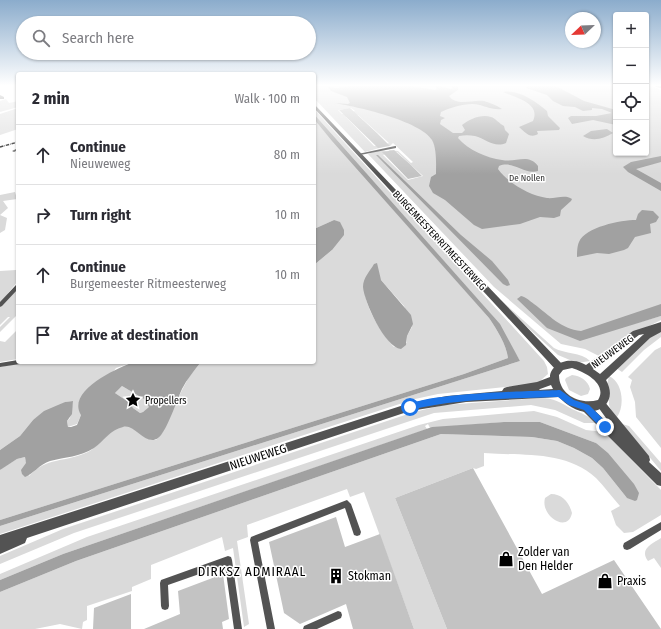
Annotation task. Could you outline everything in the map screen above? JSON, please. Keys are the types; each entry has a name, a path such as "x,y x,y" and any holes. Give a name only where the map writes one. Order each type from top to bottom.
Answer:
{"street":[{"name":"BURGEMEESTER RITMEESTERWEG","path":"323,115 559,367"},
{"name":"NIEUWEWEG","path":"587,369 636,333 661,325"},
{"name":"NIEUWEWEG","path":"600,380 647,336 661,329"},
{"path":"586,408 597,407 606,396 600,380 587,369 572,364 559,367 554,372 553,380 560,393 572,403 586,408 661,480"},
{"name":"NIEUWEWEG","path":"0,541 410,407 431,402 537,386 553,380"},
{"name":"NIEUWEWEG","path":"465,398 560,393"},
{"path":"601,404 661,480"},
{"name":"NIEUWEWEG","path":"0,548 52,525"}],"lane":[{"path":"360,154 395,147"},
{"path":"0,305 16,288"},
{"path":"0,365 16,362"},
{"path":"272,629 254,540 347,504 357,532"},
{"path":"627,546 661,526"},
{"path":"165,606 164,584 228,560 238,629"},
{"path":"307,629 338,615"}],"green space":[{"path":"0,115 16,115 16,130 0,135"},
{"path":"316,115 320,115 544,361 548,374 540,381 533,384 438,394 415,399 0,534 0,526 520,361 491,314"},
{"name":"De Nollen","path":"330,115 349,115 346,117 374,146 381,145 383,147 365,152"},
{"name":"De Nollen","path":"358,115 613,115 613,156 649,156 649,115 661,115 661,315 630,325 661,316 661,320 635,333 599,356 585,349 561,344 494,287 368,154 379,151 389,153 383,155 408,180 423,176 397,152 391,153 389,150 398,151 411,163 413,162 393,143 390,146 383,145 389,143"},
{"path":"316,121 489,318 503,342 508,358 464,374 0,520 0,470 2,468 17,459 25,457 29,476 43,465 72,458 88,452 115,429 126,426 133,428 151,440 156,440 162,433 189,377 199,364 316,364 316,263 332,250 334,220 316,228","holes":["368,275 381,280 404,306 412,327 407,336 407,343 394,347 383,333 371,313 367,302 365,283"]},
{"path":"15,192 16,199 3,201 8,208 0,215 0,195"},
{"path":"0,215 7,218 5,230 0,233"},
{"path":"16,270 16,283 0,303 0,271"},
{"path":"16,291 16,316 0,332 0,327 10,317 8,317 0,325 0,307"},
{"path":"493,293 554,348 582,356 590,361 577,363 558,355 516,317"},
{"path":"16,331 16,359 0,362 0,341 5,342"},
{"path":"661,331 661,337 644,350 622,372 616,368 643,342"},
{"path":"661,347 661,448 636,417 635,402 630,387 632,380 628,377 655,350"},
{"path":"16,364 128,364 116,368 81,415 77,424 68,427 67,421 70,418 73,401 65,402 33,420 20,436 0,450 0,367"},
{"path":"572,375 581,377 586,381 590,389 588,394 581,396 569,390 565,380"},
{"path":"609,376 614,379 620,389 622,401 620,412 617,417 609,405 609,392 607,385"},
{"path":"122,386 144,399 150,407 140,413 133,408 130,403 115,393"},
{"path":"540,398 557,401 597,423 584,423 555,410 531,405 434,413 74,533 0,564 0,556 63,529 414,412 444,405"},
{"path":"534,411 557,417 586,430 604,432 661,490 661,515 633,532 624,533 616,525 611,511 620,506 596,478 584,469 571,463 543,456 528,455 484,453 484,466 476,469 473,468 395,498 447,629 414,629 364,492 350,497 347,489 247,525 248,537 237,541 249,624 244,627 233,548 225,551 222,537 151,565 151,579 132,587 132,591 87,606 87,620 83,622 82,629 60,624 35,629 0,629 0,592 76,561 441,434 532,437 557,441 592,458 603,468 627,498 596,443 540,422 504,422 430,428 428,424 425,426 427,429 63,554 0,580 0,574 87,537 419,425 443,419"},
{"path":"622,424 629,426 661,463 661,471"},
{"path":"551,494 562,497 569,505 572,513 569,519 565,522 555,520 547,511 545,498"},
{"path":"661,538 661,568 654,558 648,561 645,553 648,547"}],"shaded area":[{"path":"385,115 440,115 445,118 441,120 440,124 453,133 462,133 465,130 462,125 476,118 487,116 493,118 504,126 505,130 509,134 506,143 494,144 471,135 459,136 458,138 472,150 496,159 507,161 526,159 534,162 538,166 538,171 528,171 509,165 499,166 498,169 513,184 527,192 540,197 566,197 572,199 561,210 560,216 554,218 540,217 520,224 482,229 474,225 445,200 433,193 429,186 431,177 436,174 435,152 432,140 425,133 415,127"},
{"path":"535,115 548,115 560,128 559,130 537,131 538,134 532,136 519,127 533,121"},
{"path":"613,115 613,124 593,120 572,124 568,118 571,116"},
{"path":"316,116 500,324 520,361 0,526 0,520 464,374 508,358 503,342 489,318 316,121"},
{"path":"607,129 613,133 606,137 594,139 583,136 591,131"},
{"path":"376,155 378,155 461,235 492,261 508,280 510,285 507,286 503,284"},
{"path":"661,156 661,162 636,169 661,183 661,191 628,172 623,167 631,162"},
{"path":"642,210 653,211 659,217 656,222 650,224 651,233 635,237 628,248 624,250 609,254 597,253 577,257 579,242 588,232 604,225 636,220 638,214"},
{"path":"334,220 340,222 344,230 344,235 332,250 316,263 316,228"},
{"path":"377,263 381,280 411,315 413,324 407,336 406,345 401,349 395,347 382,333 371,313 364,294 364,281 374,264"},
{"path":"521,296 528,299 561,324 574,330 581,331 661,304 661,316 580,341 547,328 517,299"},
{"path":"129,364 199,364 184,385 168,423 158,438 149,440 131,428 118,428 89,451 46,462 25,477 21,470 26,463 25,457 17,459 0,470 0,450 20,436 33,420 44,411 65,402 73,401 72,414 67,421 68,427 77,425 81,415 78,406 81,397 87,389 116,369","holes":["122,386 144,399 149,407 140,413 133,408 130,403 115,393"]},
{"path":"504,422 540,422 596,443 608,453 634,484 639,493 637,500 635,501 627,498 603,468 592,458 557,441 532,437 441,434 76,561 0,592 0,580 63,554 432,427"}],"building":[{"path":"344,115 358,115 390,146 378,148"},
{"path":"394,150 422,176 408,179 382,152"},
{"path":"473,468 542,594 614,560 661,629 447,629 395,498"},
{"name":"Stokman","path":"336,517 345,547 380,534 414,629 353,629 346,604 300,624 284,613 269,542"},
{"path":"223,574 229,619 222,622 223,629 144,629 180,614 178,591"},
{"path":"131,594 131,629 93,629 94,608"}],"railway":[{"path":"0,147 16,143"}],"place":[{"name":"Propellers","path":"133,400"},
{"name":"Zolder van Den Helder","path":"506,559"},
{"name":"Stokman","path":"336,576"},
{"name":"Praxis","path":"605,581"}],"district":[{"name":"DIRKSZ ADMIRAAL","path":"252,571"}],"route":[{"path":"410,407 431,402 465,398 560,393 572,403 586,408 605,427"}]}
